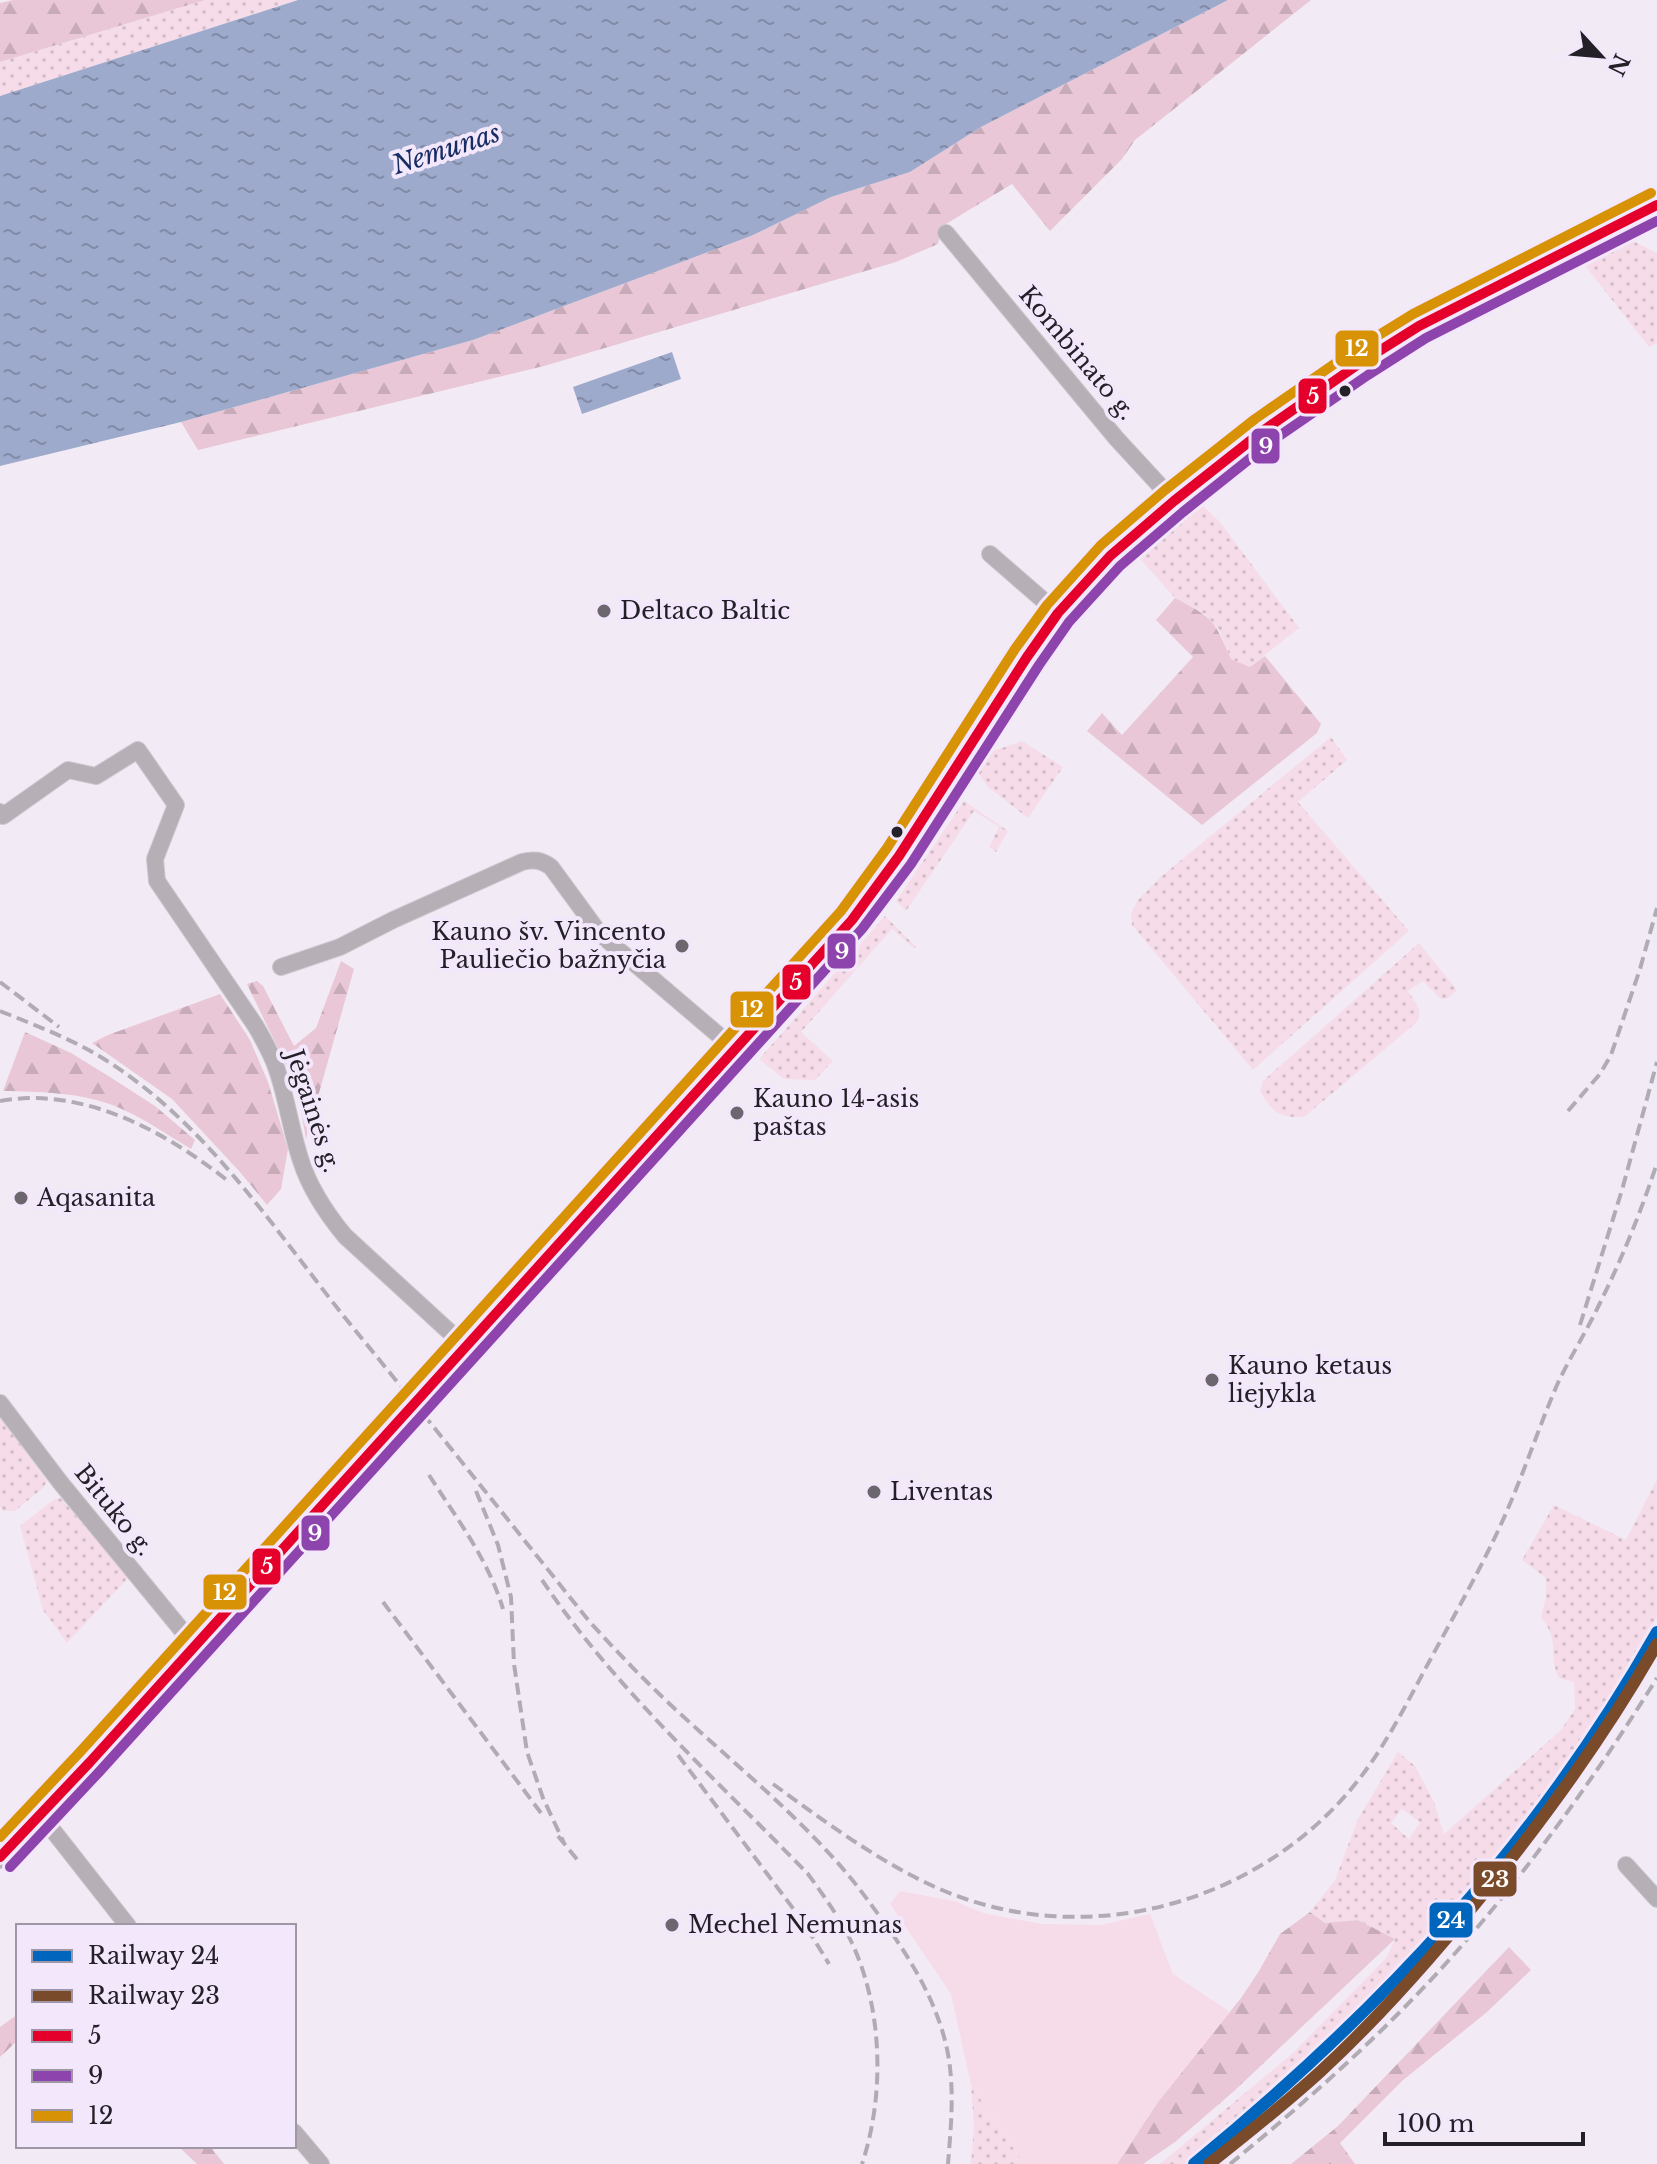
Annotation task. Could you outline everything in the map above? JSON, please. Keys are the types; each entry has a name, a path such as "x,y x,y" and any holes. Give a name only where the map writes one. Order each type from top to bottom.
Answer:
{"main road":[{"path":"0,1857 90,1762 833,943 876,891 1058,613 1110,556 1264,430 1360,363 1419,326 1657,205"}],"street":[{"name":"Kombinato g.","path":"946,233 1116,438 1174,501"},
{"path":"990,554 1058,613"},
{"name":"Jėgainės g.","path":"0,812 3,816 68,770 96,776 138,750 176,805 155,859 157,881 267,1046 277,1069 301,1161 315,1195 345,1236 466,1347"},
{"path":"281,967 340,947 393,920 533,859 551,867 600,934 736,1050"},
{"name":"Bituko g.","path":"0,1403 60,1482 194,1645"},
{"path":"40,1814 126,1924"},
{"path":"1626,1865 1657,1899"},
{"path":"296,2134 321,2164"}],"shaded area":[{"path":"205,0 298,0 0,96 0,62"},
{"path":"1629,239 1657,253 1657,343 1649,347 1583,263"},
{"path":"1196,499 1220,522 1299,628 1250,667 1231,659 1219,630 1205,614 1175,598 1134,552"},
{"path":"1331,737 1347,760 1298,802 1409,931 1253,1070 1132,925 1131,914 1137,901 1163,875"},
{"path":"1022,741 1063,767 1028,818 988,787 978,773 993,751"},
{"path":"964,801 1008,831 996,852 989,847 999,827 974,811 906,911 896,901"},
{"path":"885,916 916,947 892,929 801,1032 833,1061 815,1080 784,1079 760,1060 761,1057"},
{"path":"1419,943 1457,990 1448,998 1441,999 1423,981 1408,991 1419,1010 1416,1023 1304,1117 1282,1115 1273,1109 1260,1091 1263,1081"},
{"path":"0,1417 47,1481 15,1511 3,1511 0,1507"},
{"path":"1657,1479 1657,1617 1612,1696 1551,1787 1453,1912 1309,2062 1185,2164 1160,2164 1293,2053 1387,1957 1395,1939 1358,1920 1325,1923 1310,1912 1335,1880 1358,1819 1398,1752 1415,1766 1434,1802 1444,1834 1561,1730 1575,1709 1574,1682 1559,1678 1551,1634 1541,1617 1546,1597 1546,1578 1522,1560 1554,1505 1626,1540","holes":["1402,1809 1420,1822 1409,1839 1391,1823"]},
{"path":"61,1498 128,1578 67,1643 43,1610 20,1526 53,1500"},
{"path":"900,1891 954,1901 986,1914 1043,1924 1101,1925 1150,1914 1173,1974 1230,2012 1158,2102 1117,2164 1024,2164 971,2085 951,1994 890,1904"},
{"path":"971,2085 1024,2164 971,2164 974,2126"}],"green space":[{"path":"13,0 205,0 0,62 0,3"},
{"path":"1228,0 1311,0 1135,140 1122,159 1050,231 1012,184 941,227 938,244 896,262 544,366 198,450 181,422 473,340 751,236 831,197 910,172 981,127"},
{"path":"1175,598 1211,621 1231,659 1250,667 1265,656 1321,724 1317,733 1202,825 1087,731 1102,713 1122,735 1193,657 1156,620"},
{"path":"341,961 354,969 306,1139 289,1071 247,984 257,981 263,986 294,1046 316,1028"},
{"path":"220,994 250,1040 268,1082 288,1149 281,1189 267,1205 172,1099 92,1043"},
{"path":"25,1032 71,1053 155,1106 195,1140 191,1149 135,1115 101,1101 59,1094 3,1091"},
{"path":"1310,1912 1325,1923 1358,1920 1395,1939 1233,2092 1175,2142 1143,2164 1117,2164 1158,2102 1241,1998 1280,1934"},
{"path":"1509,1947 1531,1970 1487,2012 1402,2081 1340,2143 1355,2164 1291,2164 1338,2126"},
{"path":"16,2015 16,2042 0,2057 0,2027"},
{"path":"180,2148 212,2148 224,2164 197,2164"}],"water":[{"name":"Nemunas","path":"298,0 1228,0 981,127 910,172 831,197 751,236 473,340 181,422 0,466 0,96"},
{"path":"672,352 681,379 582,414 573,387"}],"railway":[{"path":"1568,1111 1600,1074 1611,1055 1657,908"},
{"path":"0,982 59,1027"},
{"path":"0,1011 94,1053 133,1079 201,1140 232,1174 589,1621 663,1697 798,1821 850,1877 906,1954 923,1984 943,2032 951,2078 948,2164"},
{"path":"1580,1325 1657,1062"},
{"path":"0,1101 31,1098 61,1100 121,1117 177,1145 228,1181"},
{"path":"773,1784 830,1825 912,1876 990,1906 1048,1916 1107,1915 1165,1906 1220,1886 1272,1858 1319,1822 1360,1778 1405,1707 1503,1520 1557,1385 1623,1254 1657,1163"},
{"path":"429,1475 480,1556 503,1609"},
{"path":"476,1491 498,1545 511,1597 514,1664 527,1752 543,1798 564,1843"},
{"path":"542,1580 634,1696 808,1874 851,1941 869,1994 877,2052 874,2109 862,2164"},
{"path":"383,1602 541,1813"},
{"path":"1230,2164 1352,2058 1410,2002 1464,1943 1566,1814 1657,1678"},
{"path":"678,1755 804,1923 829,1964"},
{"path":"558,1836 580,1863"}],"rail line":[{"name":"24","path":"1194,2164 1329,2046 1451,1920 1507,1854 1560,1784 1657,1632"},
{"name":"23","path":"1209,2164 1321,2071 1368,2026 1434,1953 1560,1793 1601,1735 1657,1644"}],"transit line":[{"name":"12","path":"0,1837 841,911 887,848 1015,649 1047,605 1101,545 1255,419 1353,351 1413,314 1651,193"},
{"name":"5","path":"0,1857 90,1762 852,920 899,856 1058,613 1110,556 1264,430 1360,363 1419,326 1657,205"},
{"name":"9","path":"10,1867 862,929 911,864 1069,622 1120,566 1272,441 1368,375 1426,338 1657,221"}],"place":[{"name":"Deltaco Baltic","path":"604,611"},
{"name":"Kauno šv. Vincento Pauliečio bažnyčia","path":"682,946"},
{"name":"Kauno 14-asis paštas","path":"737,1113"},
{"name":"Aqasanita","path":"21,1198"},
{"name":"Kauno ketaus liejykla","path":"1212,1380"},
{"name":"Liventas","path":"874,1492"},
{"name":"Mechel Nemunas","path":"672,1925"}]}
